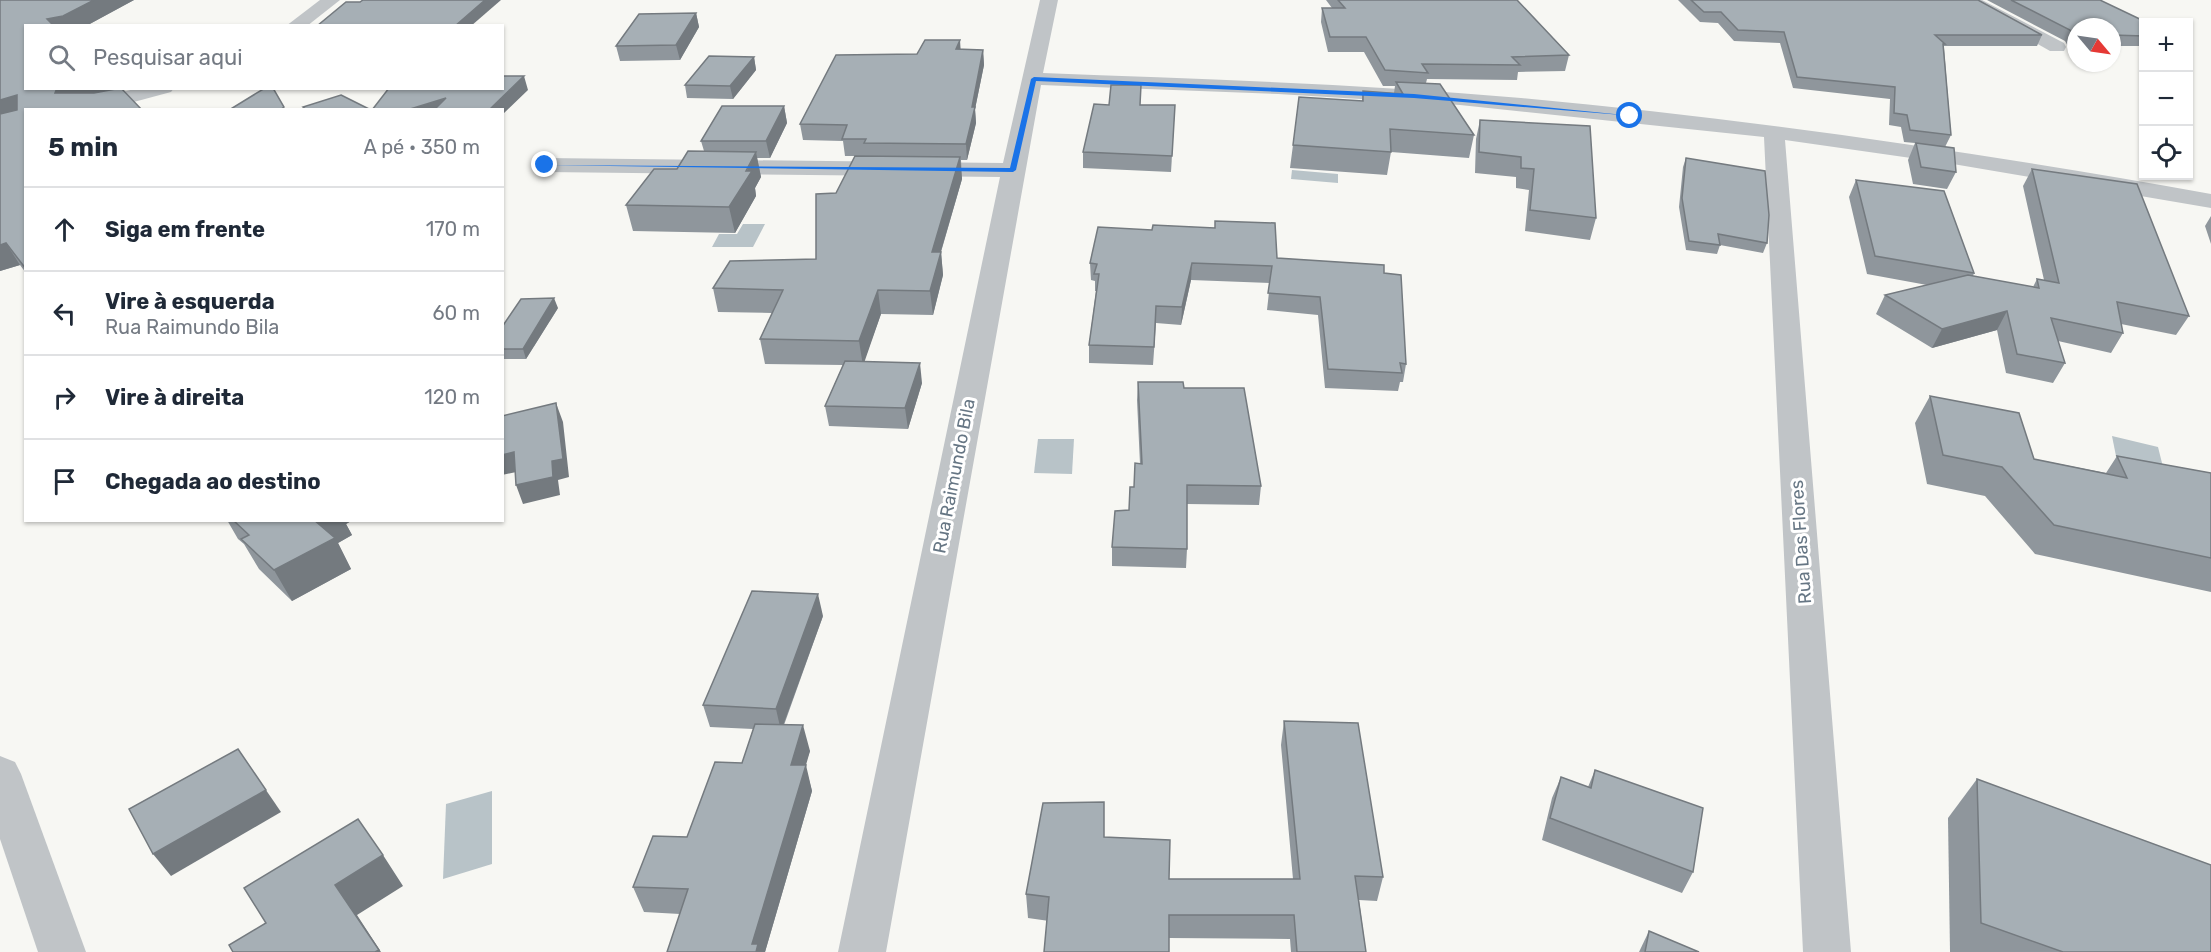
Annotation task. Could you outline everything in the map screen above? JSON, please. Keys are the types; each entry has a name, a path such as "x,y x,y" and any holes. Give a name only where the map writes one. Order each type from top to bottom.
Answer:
{"street":[{"path":"298,24 331,0"},
{"name":"Rua Raimundo Bila","path":"862,952 1013,170 1049,0"},
{"path":"1969,0 2057,47"},
{"path":"1034,79 1414,96 1532,105 1774,132 1993,164 2211,201"},
{"path":"84,108 156,90"},
{"name":"Rua Das Flores","path":"1774,132 1827,952"},
{"path":"545,165 1013,170"},
{"path":"0,774 62,952"}],"shaded area":[{"path":"1292,170 1338,174 1338,183 1291,179"},
{"path":"743,224 765,224 753,247 712,247 719,234 737,234"},
{"path":"2112,436 2158,447 2167,483 2119,471"},
{"path":"1038,439 1074,439 1072,474 1034,473"},
{"path":"492,791 492,864 443,879 446,804"}],"building":[{"path":"0,0 94,0 63,16 47,19 52,24 24,24 24,90 94,93 123,90 140,108 24,108 24,266 6,243 0,245 0,114 17,110 17,95 0,100"},
{"path":"363,0 485,0 457,24 319,24 346,2"},
{"path":"1338,0 1517,0 1569,55 1512,57 1520,65 1422,64 1428,73 1385,70 1366,37 1330,37 1322,8 1345,8"},
{"path":"1691,0 1978,0 2042,35 1935,35 1945,44 1943,44 1951,135 1910,130 1907,115 1894,113 1895,87 1797,77 1784,32 1738,30 1721,12 1704,12"},
{"path":"2011,0 2100,0 2139,19 2139,36 2121,35 2121,18 2067,18 2067,28"},
{"path":"696,13 676,45 616,46 639,14"},
{"path":"925,40 960,40 956,49 983,50 972,107 975,107 966,144 864,143 866,139 842,139 847,125 800,124 836,55 917,54"},
{"path":"709,56 754,57 730,86 685,85"},
{"path":"504,76 524,76 491,108 436,108 446,98 414,108 374,108 387,90 504,90"},
{"path":"1396,82 1440,84 1474,135 1390,129 1391,152 1293,145 1299,97 1363,101 1363,91 1403,94"},
{"path":"1111,85 1141,85 1140,105 1175,105 1172,156 1083,152 1094,104 1109,105"},
{"path":"262,90 274,90 284,107 283,108 232,108"},
{"path":"341,95 367,108 304,108"},
{"path":"722,106 784,106 766,141 701,141"},
{"path":"1480,120 1590,126 1596,218 1530,210 1534,169 1521,168 1521,157 1479,152"},
{"path":"1916,143 1954,148 1956,172 1921,167"},
{"path":"688,151 756,152 746,171 752,171 729,207 626,205 654,169 677,169"},
{"path":"855,156 960,157 932,252 941,252 930,291 878,290 859,341 760,339 783,290 713,288 730,261 816,259 816,194 836,193"},
{"path":"1686,158 1765,171 1769,215 1767,243 1718,234 1720,245 1689,241 1682,198"},
{"path":"2032,169 2137,184 2189,316 2117,302 2123,333 2051,318 2065,363 2017,354 2007,311 1942,329 1885,295 1968,275 2039,288 2037,279 2059,283"},
{"path":"1856,180 1944,191 1974,273 1875,256"},
{"path":"1215,221 1275,223 1277,258 1384,265 1384,273 1401,275 1406,364 1400,363 1402,373 1328,369 1320,297 1268,293 1272,266 1192,263 1182,307 1156,306 1154,347 1089,345 1099,274 1094,274 1097,264 1090,263 1098,227 1152,230 1153,225 1215,228"},
{"path":"554,298 523,349 504,349 504,324 521,299"},
{"path":"845,361 920,363 905,408 825,406"},
{"path":"1138,382 1183,382 1184,388 1244,388 1261,486 1187,485 1187,549 1112,547 1115,511 1129,510 1130,487 1134,487 1135,463 1142,464"},
{"path":"1930,396 2019,413 2034,459 2127,478 2117,456 2211,473 2211,558 2054,525 2002,467 1943,455"},
{"path":"556,403 563,459 552,461 553,477 516,485 514,452 504,454 504,416"},
{"path":"235,522 316,522 335,538 274,570 241,539 249,535"},
{"path":"752,591 818,594 776,709 703,705"},
{"path":"1284,721 1358,723 1383,877 1355,876 1366,952 1297,952 1294,915 1169,915 1169,952 1044,952 1049,897 1026,894 1043,803 1104,802 1104,837 1170,840 1169,879 1300,879"},
{"path":"755,724 803,725 791,765 806,765 752,944 758,944 756,952 667,952 688,889 633,887 653,836 687,837 715,762 742,763"},
{"path":"238,749 266,790 153,854 129,809"},
{"path":"1595,770 1703,808 1693,872 1550,818 1561,777 1591,788"},
{"path":"1977,779 2211,865 2211,952 2063,952 1981,923"},
{"path":"358,819 383,855 335,885 379,950 375,952 233,952 229,945 266,923 244,888"},
{"path":"1649,931 1699,952 1645,952"}],"route":[{"path":"545,165 1013,170 1034,79 1414,96 1521,104 1630,116"}]}
